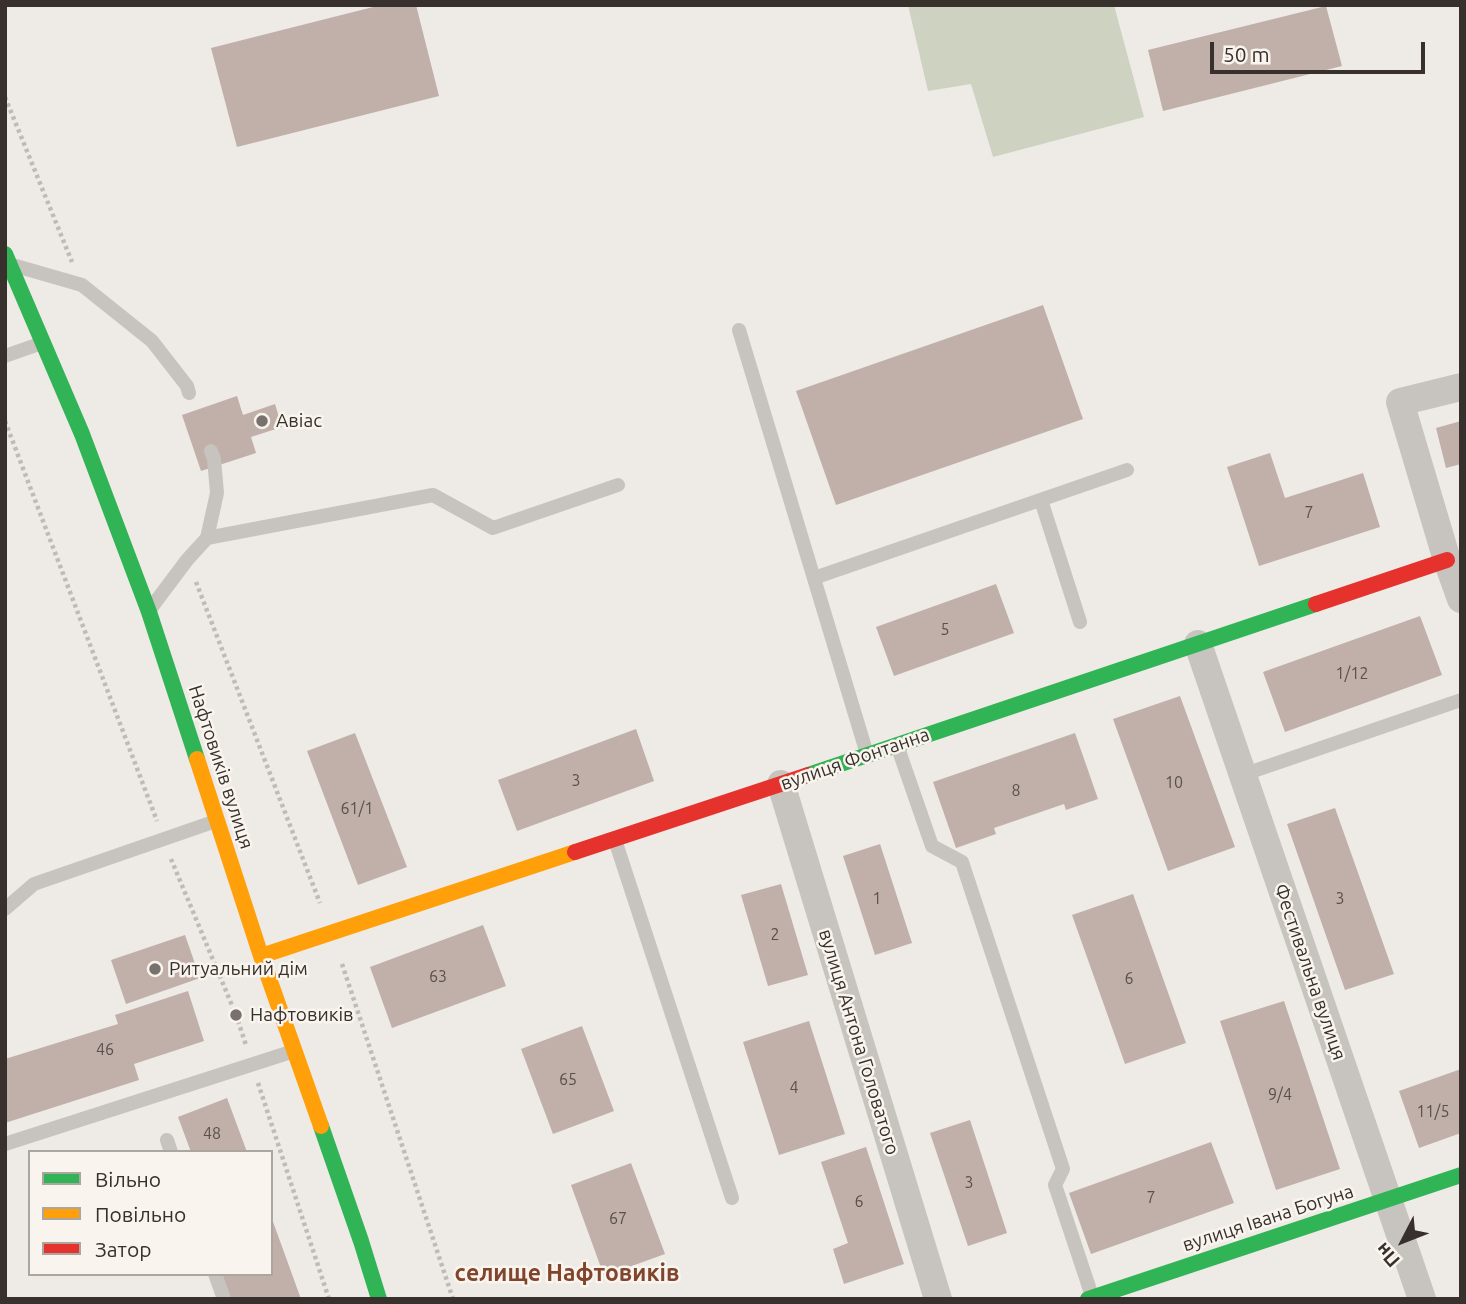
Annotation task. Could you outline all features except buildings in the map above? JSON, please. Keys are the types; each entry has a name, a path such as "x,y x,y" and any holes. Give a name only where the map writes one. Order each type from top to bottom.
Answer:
{"street":[{"name":"Нафтовиків вулиця","path":"7,259 82,434 149,612 261,956 379,1299"},
{"path":"1461,387 1399,402 1461,599"},
{"name":"вулиця Фонтанна","path":"261,956 1447,560"},
{"name":"Фестивальна вулиця","path":"1198,644 1422,1299"},
{"name":"вулиця Антона Головатого","path":"781,784 938,1299"},
{"name":"вулиця Івана Богуна","path":"1090,1298 1461,1175"}],"lane":[{"path":"7,259 82,285 152,341 187,386 189,393"},
{"path":"739,330 867,755"},
{"path":"5,356 43,343"},
{"path":"149,612 187,560 207,538 217,493 211,451"},
{"path":"814,579 1127,470"},
{"path":"207,538 433,495 493,528 618,485"},
{"path":"1041,500 1080,622"},
{"path":"1242,775 1461,700"},
{"path":"897,745 932,846 962,862 1063,1169 1055,1185 1090,1298"},
{"path":"5,909 34,884 217,821"},
{"path":"615,839 732,1199"},
{"path":"5,1144 295,1051"},
{"path":"216,1276 224,1299"}],"path":[{"path":"5,97 82,285"},
{"path":"5,421 172,863"}],"green space":[{"path":"908,5 1114,5 1144,117 993,157 971,84 928,91"}],"traffic: fast":[{"path":"5,254 82,434 149,612 197,759"},
{"path":"808,775 1316,604"},
{"path":"321,1126 379,1299"},
{"path":"1088,1299 1461,1175"}],"traffic: slow":[{"path":"197,759 261,956 321,1126"},
{"path":"261,956 575,852"}],"traffic: jam":[{"path":"1316,604 1447,560"},
{"path":"575,852 808,775"}],"place":[{"name":"Авіас","path":"262,421"},
{"name":"Ритуальний дім","path":"155,969"},
{"name":"Нафтовиків","path":"236,1015"}],"district":[{"name":"селище Нафтовиків","path":"567,1273"}]}
